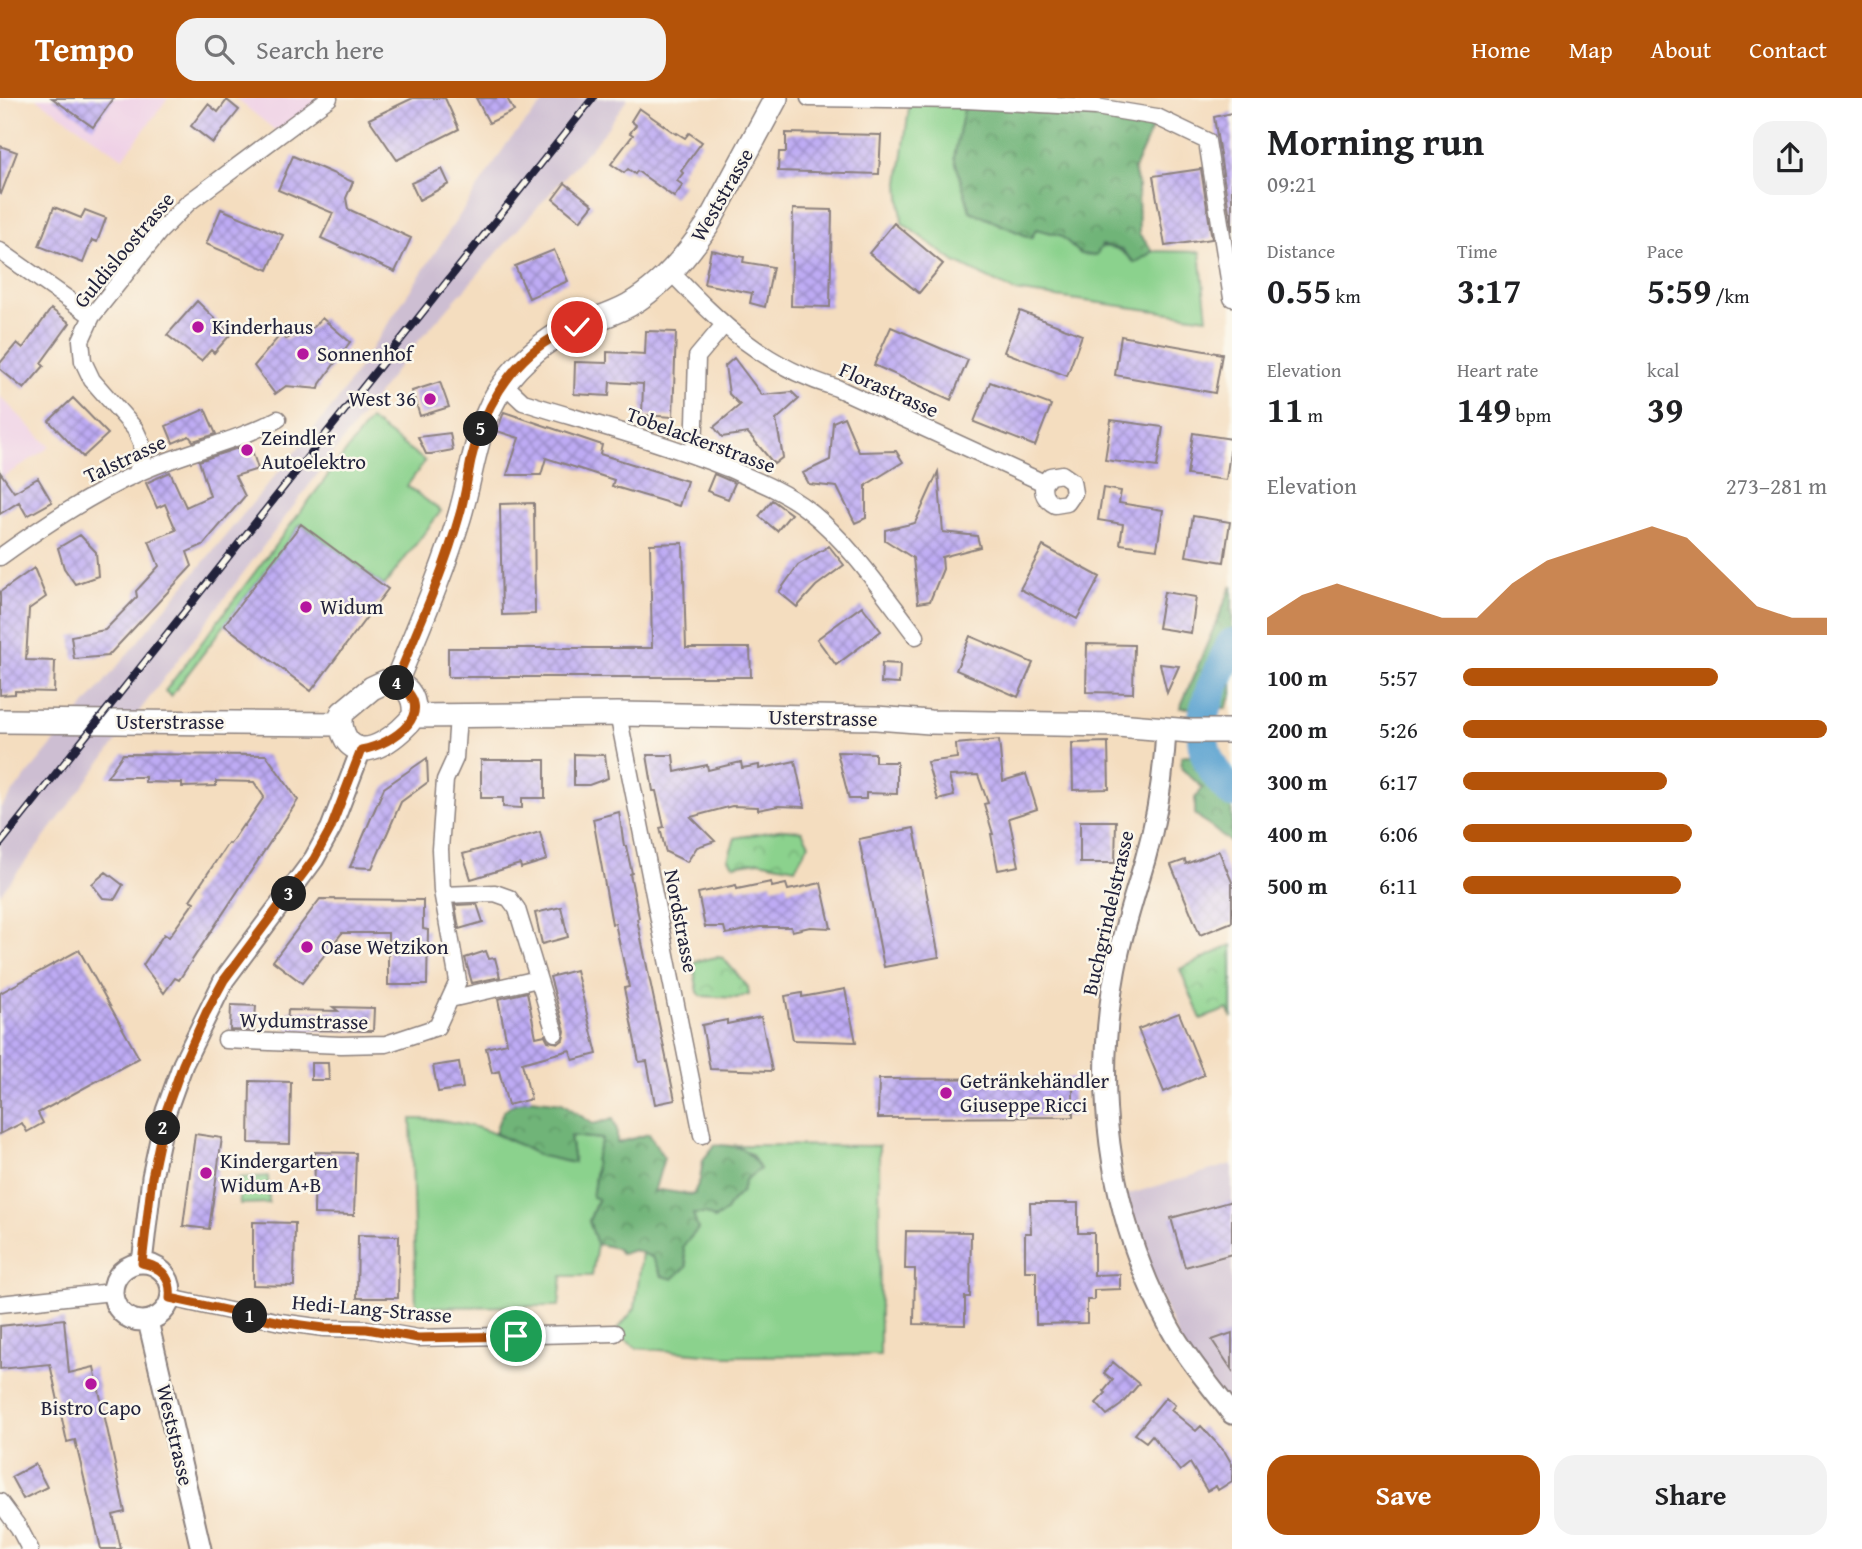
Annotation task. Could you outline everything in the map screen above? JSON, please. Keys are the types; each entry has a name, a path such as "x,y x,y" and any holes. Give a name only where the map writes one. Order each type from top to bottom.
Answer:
{"main road":[{"name":"Weststrasse","path":"396,682 459,518 478,435 504,384 518,367 552,338 631,304 670,271 707,226 776,98"},
{"path":"385,682 396,682 406,688 415,706 414,716 407,726 390,739 376,747 361,750 352,746 345,738 340,724 342,713 360,696 385,682"},
{"name":"Usterstrasse","path":"414,716 876,718 1226,731"},
{"name":"Usterstrasse","path":"0,721 340,724"}],"street":[{"name":"Guldisloostrasse","path":"136,474 143,456 135,429 92,380 83,362 81,340 92,316 159,232 188,203 328,98"},
{"path":"809,98 966,100 1096,107 1157,117 1170,123 1207,141 1232,298"},
{"path":"0,251 92,316"},
{"name":"Florastrasse","path":"670,271 723,326 755,349 802,375 837,388 1044,483"},
{"path":"694,455 697,357 723,326"},
{"name":"Tobelackerstrasse","path":"504,384 523,402 694,455 762,483 807,509 847,548 916,636"},
{"name":"Talstrasse","path":"0,556 75,507 136,474 257,430 278,419"},
{"name":"Nordstrasse","path":"618,715 702,1135"},
{"name":"Wydumstrasse","path":"226,1040 341,1045 387,1044 437,1027 458,981 443,895 440,849 445,780 455,758 458,716"},
{"name":"Buchgrindelstrasse","path":"1166,729 1158,802 1146,858 1120,948 1107,1020 1107,1130 1126,1223 1153,1293 1183,1350 1232,1414"},
{"path":"142,1263 152,1177 166,1111 183,1064 224,980 314,859 331,828 361,750"},
{"path":"443,895 495,893 509,898 517,909 555,1033"},
{"path":"450,999 538,979"},
{"path":"142,1263 161,1270 171,1288 166,1308 158,1317 148,1321 128,1318 119,1312 112,1292 114,1281 121,1271 142,1263"},
{"path":"0,1304 112,1292"},
{"name":"Hedi-Lang-Strasse","path":"170,1298 280,1322 324,1328 367,1329 418,1338 615,1333"},
{"name":"Weststrasse","path":"148,1321 201,1549"},
{"path":"0,1502 30,1549"}],"shaded area":[{"path":"36,98 168,98 123,158"},
{"path":"235,98 329,98 280,134"},
{"path":"548,98 628,98 603,134 414,346 0,894 0,808 337,401 508,142"},
{"path":"0,396 50,447 0,479"},
{"path":"1232,1164 1232,1414 1183,1350 1119,1197"}],"green space":[{"path":"910,100 966,100 964,184 970,211 1031,238 1036,229 1060,235 1081,254 1097,248 1116,248 1135,263 1153,251 1200,252 1207,318 1014,291 955,262 902,223 899,183"},
{"path":"966,100 1157,117 1134,169 1138,186 1139,234 1153,251 1135,263 1122,250 1102,245 1096,256 1081,254 1060,235 1036,229 1031,238 970,211 954,157"},
{"path":"370,420 425,461 407,486 441,511 384,586 301,524 171,696 165,691"},
{"path":"1232,585 1232,694 1226,708 1180,708"},
{"path":"1181,757 1223,757 1230,788 1232,844 1195,814 1195,798 1203,788 1182,769"},
{"path":"784,829 802,831 809,844 795,868 759,861 734,865 728,859 735,838"},
{"path":"1232,945 1232,1018 1228,1009 1201,1019 1180,969"},
{"path":"723,958 748,987 749,995 736,998 701,996 693,966 697,961"},
{"path":"531,1099 562,1103 593,1124 613,1119 617,1130 617,1143 649,1134 664,1158 654,1192 660,1190 693,1195 700,1180 703,1160 715,1145 742,1149 760,1169 745,1180 742,1191 725,1212 715,1219 706,1214 693,1214 698,1229 683,1246 687,1266 673,1279 662,1276 652,1257 634,1250 622,1254 616,1248 597,1244 589,1221 598,1199 592,1197 595,1160 602,1139 570,1136 574,1163 541,1156 495,1133 506,1109"},
{"path":"411,1119 467,1125 544,1155 574,1163 570,1136 602,1139 593,1197 598,1198 589,1221 597,1244 592,1276 562,1276 559,1306 416,1307"},
{"path":"736,1145 879,1146 880,1355 726,1356 637,1348 615,1333 635,1308 642,1253 652,1257 662,1276 683,1246 693,1213 706,1214 715,1219 725,1212 742,1191 745,1180 760,1169 752,1155"},
{"path":"268,1176 269,1203 240,1204 239,1178"}],"building":[{"path":"52,98 114,98 93,127"},
{"path":"413,98 445,98 459,129 397,160 369,119"},
{"path":"476,98 507,98 514,111 489,123"},
{"path":"227,100 239,110 213,143 191,126 208,104 218,112"},
{"path":"639,108 676,134 685,138 689,133 702,142 681,171 683,173 677,181 683,185 674,197 637,171 635,174 628,169 624,173 611,164 633,135 630,133 636,125 631,121"},
{"path":"1232,113 1232,231 1214,117"},
{"path":"786,133 881,135 879,174 778,171 779,152 786,152"},
{"path":"0,146 17,152 1,194 0,193"},
{"path":"293,156 353,182 346,198 348,209 411,238 395,272 321,238 333,213 278,190"},
{"path":"442,169 449,184 419,200 411,183"},
{"path":"1201,169 1212,239 1165,246 1153,176"},
{"path":"565,183 593,205 580,221 553,199"},
{"path":"54,207 81,218 85,210 106,218 97,242 92,240 83,263 39,246"},
{"path":"221,209 283,235 268,270 206,244"},
{"path":"793,209 832,210 830,307 791,306"},
{"path":"894,223 943,264 919,293 869,253"},
{"path":"554,250 568,281 529,298 515,266"},
{"path":"711,250 744,257 743,262 773,267 765,307 750,303 752,293 704,284"},
{"name":"Kinderhaus","path":"197,301 231,334 214,353 211,350 201,361 167,335"},
{"path":"51,309 70,323 41,363 44,366 24,389 0,369 0,363 17,343 23,348"},
{"path":"1020,311 1082,335 1067,376 1004,352"},
{"name":"Sonnenhof","path":"322,318 350,342 319,389 286,386 275,394 254,366 280,335 286,339 314,327"},
{"path":"891,327 968,360 951,400 874,365"},
{"path":"646,331 676,332 673,417 642,415 643,384 610,382 609,396 574,394 575,362 607,363 607,352 645,354"},
{"path":"1121,336 1222,354 1215,393 1115,375"},
{"path":"734,358 762,395 792,392 799,399 776,420 783,457 774,464 748,433 722,437 714,427 740,405 729,394 725,366"},
{"name":"West 36","path":"440,382 449,407 420,416 412,391"},
{"path":"990,382 1051,405 1035,446 974,422"},
{"path":"73,398 108,434 83,457 49,421"},
{"path":"205,409 216,434 193,441 189,436 173,443 166,426"},
{"path":"504,412 602,445 600,454 687,481 679,506 612,486 614,480 546,458 541,475 507,475 519,438 497,431"},
{"path":"844,417 859,452 896,451 903,462 866,485 866,518 855,523 837,487 809,484 803,473 830,460 833,422"},
{"path":"1111,420 1163,427 1157,467 1105,460"},
{"path":"450,433 453,450 431,454 426,454 418,437"},
{"path":"1193,433 1232,439 1226,480 1187,475"},
{"path":"250,444 258,469 235,476 245,496 203,545 187,552 192,566 108,656 74,659 71,636 105,630 137,597 136,591 159,566 149,541 176,530 165,504 157,508 146,483 170,472 186,507 210,496 199,461"},
{"path":"0,472 14,492 38,478 52,502 27,516 19,502 0,514"},
{"path":"938,472 943,532 977,536 980,547 942,557 943,569 930,601 918,603 913,558 885,540 885,530 915,523"},
{"path":"714,474 735,483 728,499 707,491"},
{"path":"1103,488 1121,491 1119,503 1163,510 1157,549 1120,544 1123,524 1098,520"},
{"path":"772,500 791,514 777,531 759,516"},
{"path":"534,503 535,614 502,615 500,504"},
{"path":"1193,516 1230,522 1224,562 1186,556"},
{"name":"Widum","path":"301,524 388,589 311,691 224,625"},
{"path":"80,535 96,552 98,576 75,584 64,568 58,548"},
{"path":"683,543 686,648 750,648 751,677 448,677 448,648 652,648 650,544"},
{"path":"829,546 844,565 816,586 797,607 779,592 798,565"},
{"path":"1043,546 1100,577 1077,619 1020,589"},
{"path":"34,568 46,597 29,609 26,660 55,661 54,692 15,691 15,694 0,695 0,592"},
{"path":"1164,592 1196,597 1191,633 1158,628"},
{"path":"862,606 881,631 836,665 817,639"},
{"path":"970,636 1033,663 1018,697 956,670"},
{"path":"1087,644 1134,645 1133,693 1086,692"},
{"path":"882,663 900,664 899,684 881,683"},
{"path":"1160,664 1179,666 1167,693"},
{"path":"999,740 1003,781 1026,774 1037,809 1009,818 1019,866 998,870 993,834 984,804 988,803 978,775 949,776 954,796 938,800 927,762 957,758 956,744"},
{"path":"1108,742 1109,789 1073,790 1072,743"},
{"path":"837,752 875,753 875,762 897,762 897,794 866,793 866,799 849,799"},
{"path":"123,754 266,755 298,800 179,980 175,978 164,993 143,965 164,934 169,937 194,902 190,900 228,843 230,844 264,797 254,782 216,781 216,786 182,787 182,783 145,782 145,777 107,777"},
{"path":"574,754 605,755 608,778 589,785 574,785"},
{"path":"647,755 673,755 675,772 707,765 708,770 741,762 742,768 759,765 759,769 795,761 805,807 778,806 758,810 758,807 732,806 691,817 715,841 697,847 687,862 666,852 660,828 664,827 656,791 653,791"},
{"path":"427,758 428,782 401,802 372,868 350,867 384,788"},
{"path":"481,760 545,760 545,798 522,798 522,808 503,807 503,798 481,798"},
{"path":"619,812 624,846 632,873 637,919 675,1100 655,1104 647,1061 639,1062 624,988 629,987 615,923 612,924 593,819"},
{"path":"1080,821 1116,821 1115,863 1080,863"},
{"path":"914,828 939,957 884,967 859,839"},
{"path":"540,832 547,860 521,868 520,864 471,879 463,854"},
{"path":"1219,851 1232,882 1232,922 1200,935 1171,865 1185,860 1186,864"},
{"path":"106,872 123,885 115,899 103,898 92,884"},
{"path":"771,882 772,887 786,884 788,890 821,883 831,928 810,927 792,931 791,927 760,927 726,934 724,927 705,927 698,893 736,885 737,889"},
{"name":"Oase Wetzikon","path":"320,899 423,900 423,929 428,930 427,985 388,985 388,933 342,933 302,983 273,961"},
{"path":"477,904 483,922 459,929 455,905"},
{"path":"561,907 568,937 542,944 535,913"},
{"path":"79,950 139,1058 38,1113 43,1123 27,1132 22,1123 0,1134 0,993"},
{"path":"486,951 489,959 495,958 500,977 472,983 465,958"},
{"path":"576,970 597,1054 573,1060 570,1050 522,1063 531,1099 508,1105 499,1071 492,1073 486,1048 507,1043 498,999 527,992 536,1037 545,1035 548,1041 559,1043 563,1040 565,1031 550,977"},
{"path":"845,989 856,1042 793,1040 785,996 802,993 802,997"},
{"path":"231,1005 256,1006 254,1031 230,1030"},
{"path":"333,1007 374,1008 373,1031 287,1030 288,1010 338,1011"},
{"path":"1179,1013 1204,1075 1164,1092 1138,1029"},
{"path":"761,1017 772,1071 710,1069 702,1025 727,1020 727,1024"},
{"path":"459,1062 463,1088 438,1092 433,1066"},
{"path":"311,1063 328,1063 329,1080 311,1080"},
{"path":"1073,1078 1073,1117 878,1118 879,1079"},
{"path":"250,1081 291,1082 290,1144 249,1143"},
{"path":"195,1134 222,1138 209,1229 183,1226"},
{"path":"315,1152 356,1153 354,1215 314,1214"},
{"path":"1232,1201 1232,1254 1185,1267 1171,1218"},
{"path":"1030,1203 1078,1203 1078,1233 1094,1233 1094,1275 1120,1274 1120,1289 1094,1290 1094,1300 1087,1300 1087,1323 1036,1324 1036,1271 1025,1271 1025,1233 1031,1233"},
{"path":"253,1222 295,1223 294,1286 253,1285"},
{"path":"906,1231 971,1232 970,1297 965,1297 965,1325 914,1324 915,1269 905,1269"},
{"path":"358,1235 399,1236 398,1298 357,1298"},
{"path":"64,1319 69,1373 94,1367 125,1512 113,1515 121,1549 101,1549 75,1440 67,1442 50,1364 0,1369 0,1326"},
{"path":"1232,1333 1232,1370 1212,1340"},
{"path":"1113,1362 1139,1384 1121,1405 1107,1415 1096,1403 1113,1380 1104,1373"},
{"path":"1166,1397 1175,1405 1171,1410 1196,1431 1201,1426 1225,1452 1232,1464 1232,1481 1218,1490 1216,1486 1207,1491 1190,1463 1180,1471 1152,1435 1146,1442 1135,1434"},
{"path":"35,1464 47,1487 23,1499 11,1477"}],"waterway":[{"path":"1232,644 1208,701 1203,738 1207,756 1216,774 1232,792"}],"railway":[{"path":"0,844 593,98"}],"place":[{"name":"Kinderhaus","path":"198,327"},
{"name":"Sonnenhof","path":"303,354"},
{"name":"West 36","path":"430,399"},
{"name":"Zeindler Autoelektro","path":"247,450"},
{"name":"Widum","path":"306,607"},
{"name":"Oase Wetzikon","path":"307,947"},
{"name":"Getränkehändler Giuseppe Ricci","path":"946,1093"},
{"name":"Kindergarten Widum A+B","path":"206,1173"},
{"name":"Bistro Capo","path":"91,1384"}],"route":[{"path":"516,1336 418,1338 367,1329 324,1328 280,1322 170,1298 171,1288 161,1270 142,1263 152,1177 166,1111 206,1013 224,980 249,944 314,859 331,828 361,750 376,747 390,739 407,726 414,716 412,696 396,682 459,518 478,435 487,413 495,397 518,367 552,338 577,327"}]}
